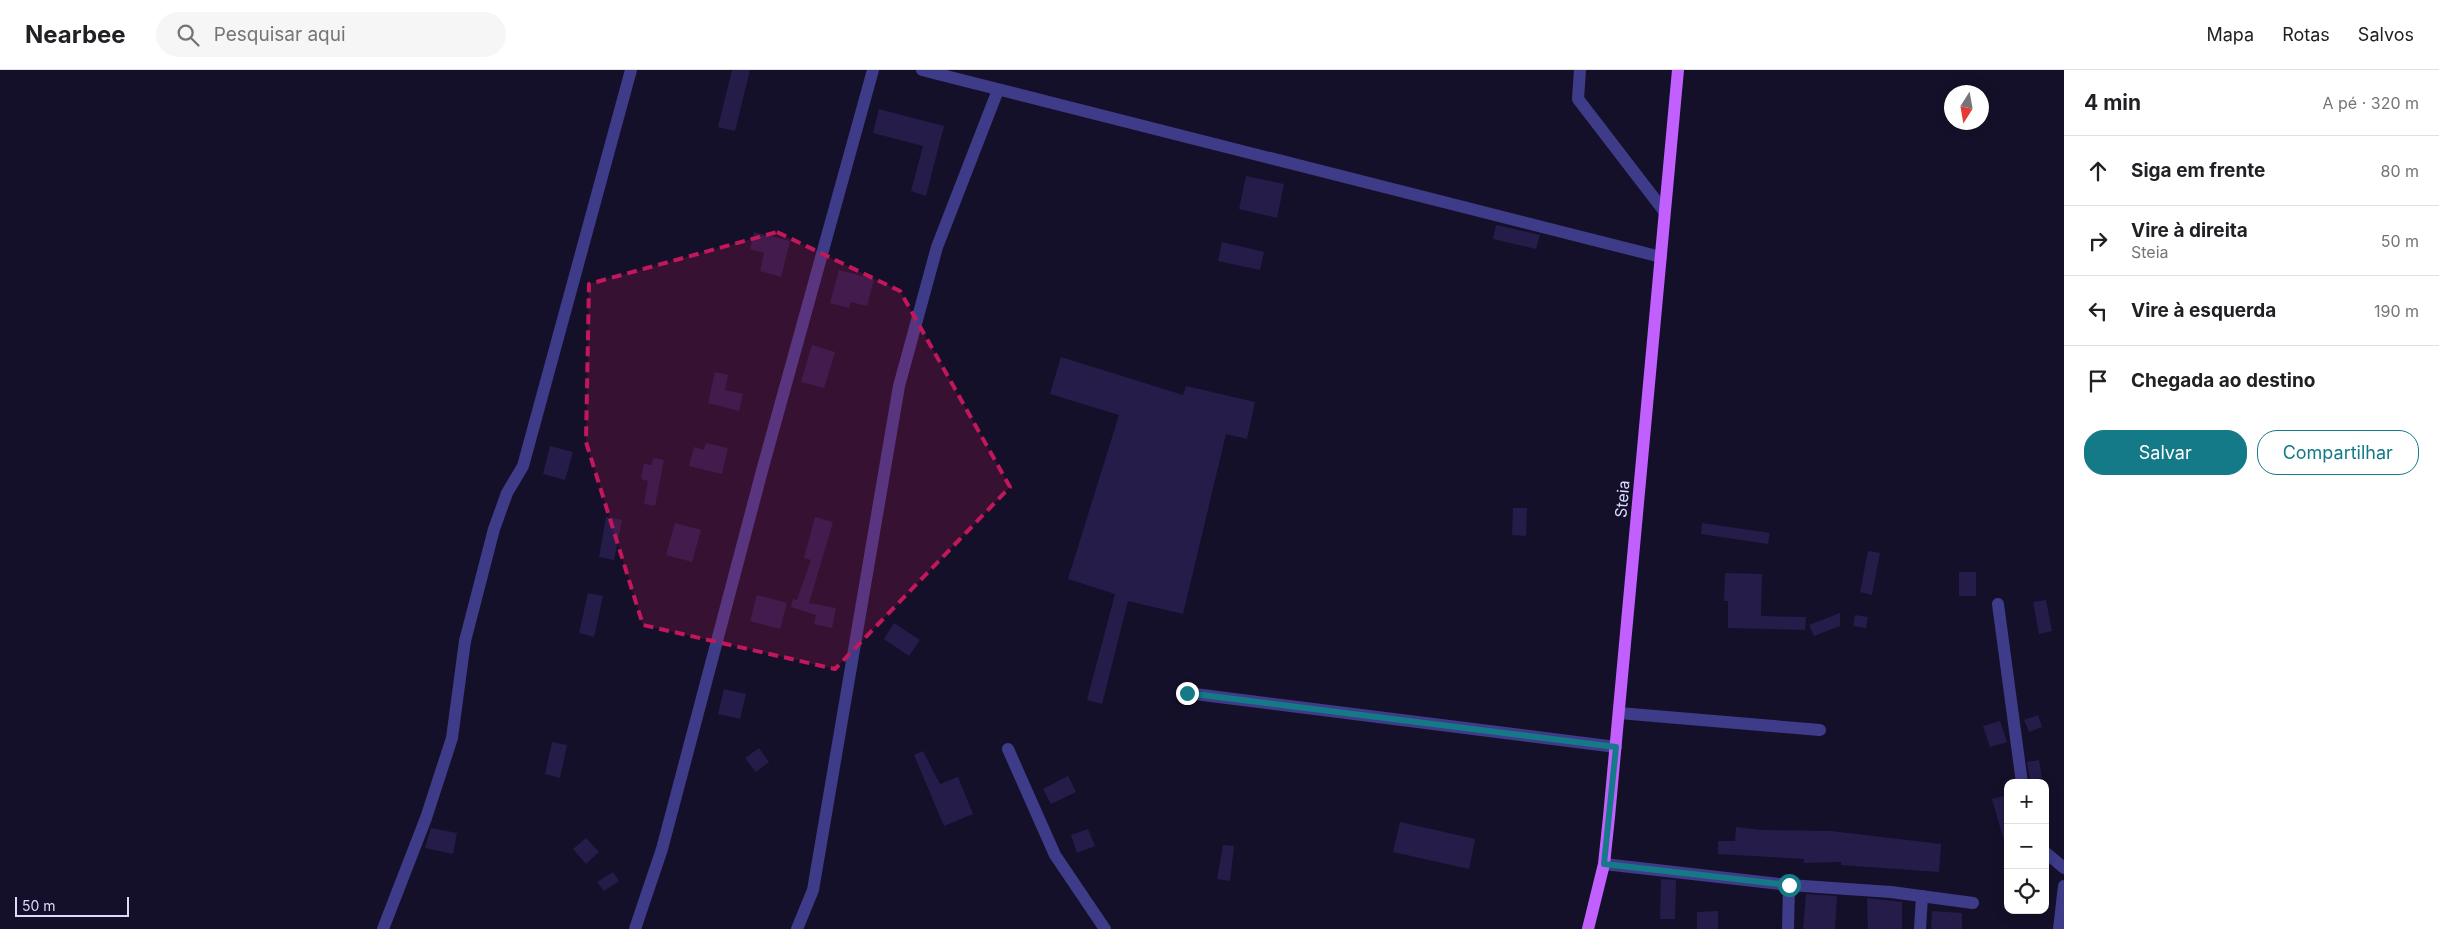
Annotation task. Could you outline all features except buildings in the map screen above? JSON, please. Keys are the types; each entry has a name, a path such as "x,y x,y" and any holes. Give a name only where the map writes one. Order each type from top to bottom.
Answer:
{"main road":[{"name":"Steia","path":"1588,929 1604,864 1678,70"}],"street":[{"path":"383,929 426,818 452,738 465,641 494,529 507,493 523,466 631,70"},
{"path":"635,929 662,849 763,467 873,70"},
{"path":"922,70 1661,257"},
{"path":"1580,70 1578,99 1664,211"},
{"path":"797,929 812,890 899,386 937,247 998,90"},
{"path":"1998,604 2021,779"},
{"path":"1187,693 1616,747"},
{"path":"1619,712 1820,730"},
{"path":"1008,749 1055,855 1105,929"},
{"path":"2049,855 2064,868"},
{"path":"1604,864 1789,885 1922,896 1972,903"},
{"path":"1788,929 1789,885"},
{"path":"2059,929 2064,886"},
{"path":"1920,929 1922,896"}],"highlighted area":[{"path":"777,232 900,291 1010,487 835,669 643,625 586,442 589,284"}],"route":[{"path":"1187,693 1616,747 1604,864 1789,885"}]}
